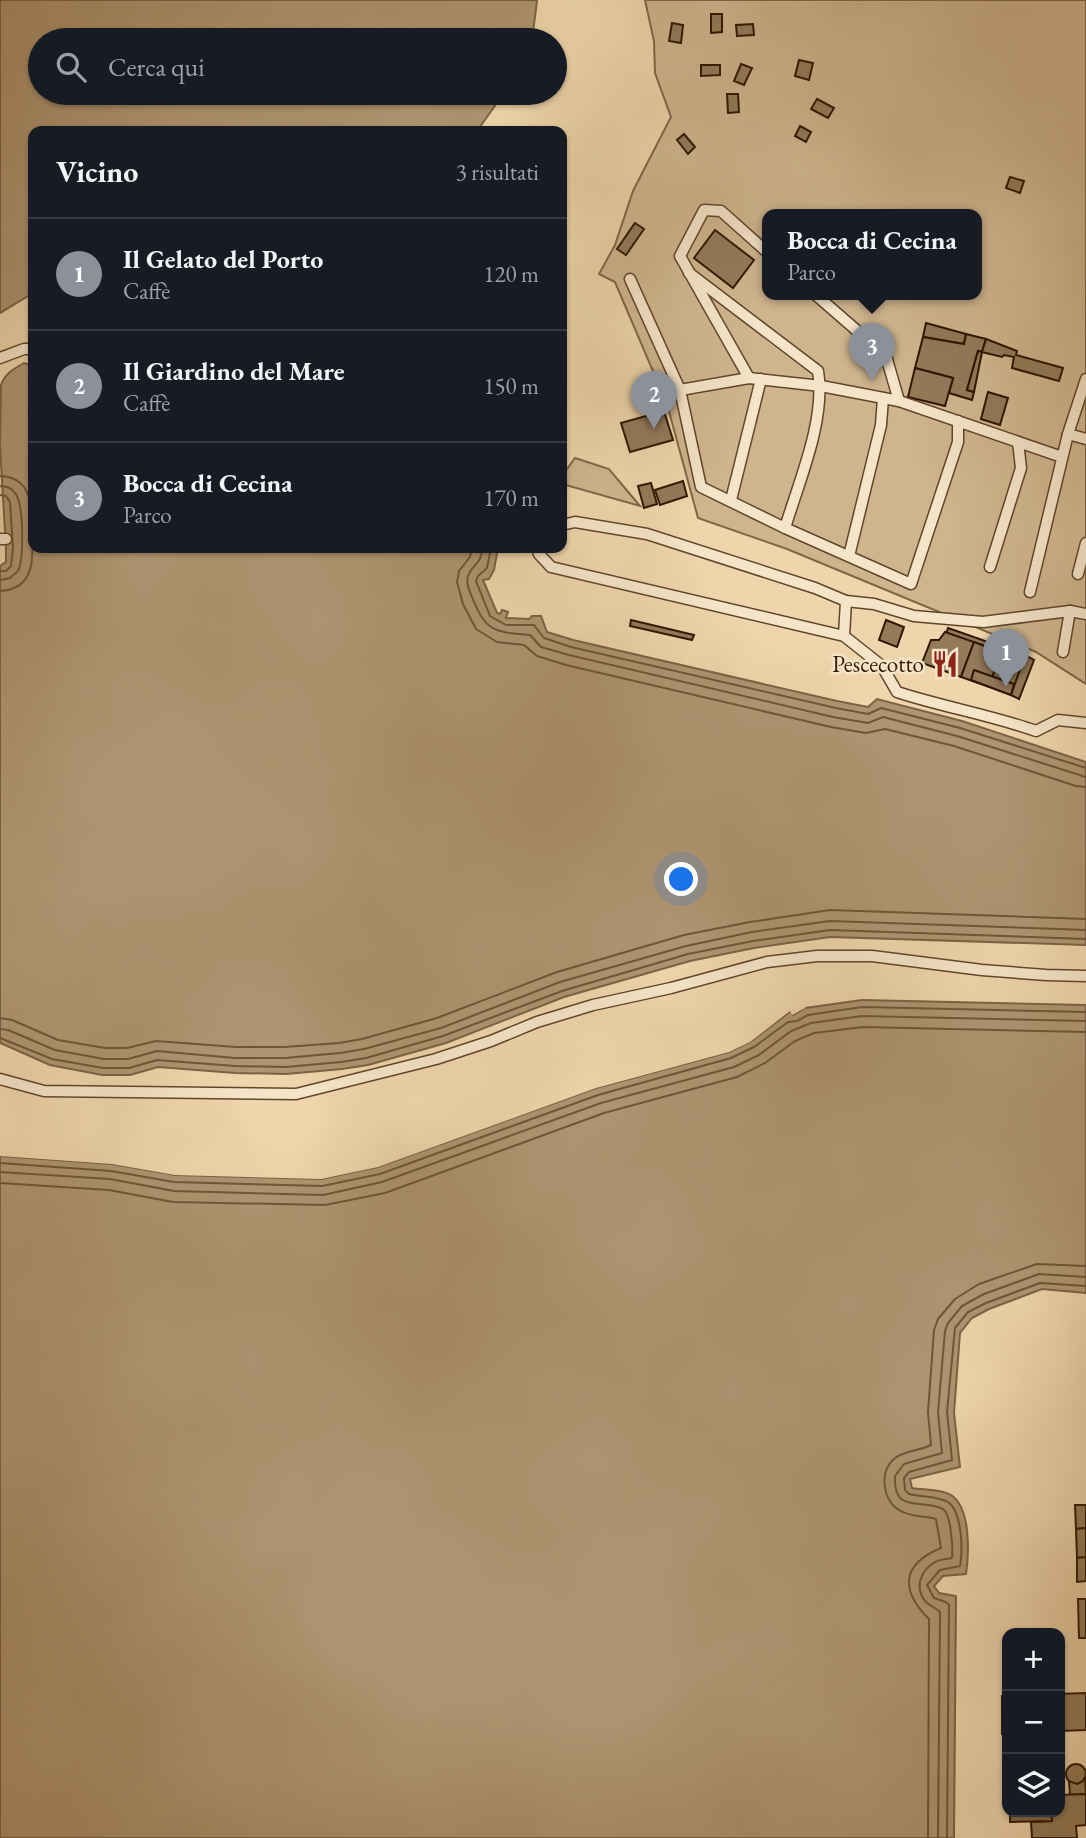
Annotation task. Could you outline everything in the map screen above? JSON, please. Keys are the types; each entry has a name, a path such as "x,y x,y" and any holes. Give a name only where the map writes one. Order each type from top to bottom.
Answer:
{"lane":[{"path":"731,500 755,379 680,256 704,210 721,211 762,248"},
{"path":"690,273 818,370 821,386 816,427 785,528"},
{"path":"630,279 680,390 701,487 911,584 958,442 958,421"},
{"path":"822,300 886,356 899,401"},
{"path":"0,358 28,349"},
{"path":"680,390 755,379 821,386 899,401 1062,457"},
{"path":"1030,592 1068,434 1086,379"},
{"path":"849,556 881,425 883,398"},
{"path":"1068,434 1086,439"},
{"path":"990,567 1021,468 1018,442"},
{"path":"567,524 575,522 648,534 815,588 846,601 874,604 914,616 983,622 1070,611 1086,614"},
{"path":"1078,574 1086,543"},
{"path":"539,553 551,566 844,636 882,666 897,692 1036,731 1058,720 1086,723"},
{"path":"844,636 846,601"},
{"path":"1063,652 1070,611"},
{"path":"0,1079 44,1091 296,1094 436,1059 537,1022 593,1005 671,988 767,961 817,956 872,956 995,971 1086,976"}],"shaded area":[{"path":"645,0 1086,0 1086,684 1036,652 787,549 698,518 667,404 615,282 599,274 615,245 633,191 671,117 655,73 654,41"},
{"path":"575,458 609,469 640,506 567,485 567,469"}],"water":[{"path":"0,0 537,1 534,28 28,28 28,105 495,105 481,126 28,126 28,296 0,313"},
{"path":"24,363 28,364 28,553 497,553 494,570 489,579 483,580 497,613 500,614 502,610 508,612 506,618 529,619 532,616 541,616 547,632 573,640 837,701 868,707 877,699 962,721 1086,762 1086,945 830,937 754,948 690,961 564,997 446,1043 368,1065 342,1069 286,1074 158,1067 130,1075 102,1075 50,1065 0,1043 0,566 6,562 0,446 1,385 13,369"},
{"path":"862,1000 1086,1005 1086,1293 1042,1289 972,1318 960,1333 954,1413 960,1467 910,1479 912,1488 947,1493 958,1501 967,1532 966,1574 943,1576 934,1586 939,1593 956,1596 954,1838 0,1838 0,1156 112,1164 175,1175 321,1179 378,1167 596,1088 729,1052 750,1042 791,1011 793,1015 805,1008"}],"pier":[{"path":"804,1005 805,1008 792,1015 790,1011 750,1042 729,1052 596,1088 378,1167 321,1179 175,1175 112,1164 0,1156 0,1153 112,1160 175,1172 320,1176 377,1164 595,1085 728,1049 749,1039 789,1008 795,1010"}],"building":[{"path":"711,14 722,14 722,32 711,33"},
{"path":"672,23 683,25 681,43 669,41"},
{"path":"753,24 754,35 737,36 736,25"},
{"path":"799,60 813,63 809,80 795,76"},
{"path":"741,64 752,68 744,85 734,81"},
{"path":"701,65 720,65 720,75 701,76"},
{"path":"727,94 738,94 739,112 728,113"},
{"path":"817,99 834,108 828,118 811,109"},
{"path":"800,126 811,132 806,142 795,136"},
{"path":"684,134 695,147 688,154 677,140"},
{"path":"1010,177 1024,181 1020,193 1006,188"},
{"path":"635,223 644,229 626,255 617,249"},
{"path":"715,230 754,260 733,288 694,258"},
{"path":"926,323 966,334 964,344 923,337"},
{"path":"966,334 986,339 982,352 978,351 967,390 974,392 972,400 949,393 953,378 915,368 923,337 964,344"},
{"path":"986,339 1017,351 1016,355 1063,368 1059,381 1012,368 1014,357 982,352"},
{"path":"978,351 982,352 974,392 967,390"},
{"path":"915,368 953,378 945,406 908,397"},
{"path":"988,392 1008,398 1000,425 981,419"},
{"path":"664,411 673,440 630,452 621,423"},
{"path":"683,481 687,496 660,505 655,490"},
{"path":"651,483 657,504 644,508 638,486"},
{"path":"631,620 694,635 692,640 630,626"},
{"path":"886,620 904,627 897,647 879,640"},
{"path":"948,628 1025,655 1014,684 938,657"},
{"path":"945,632 974,642 961,677 922,663 931,640 939,640"},
{"path":"974,642 1001,652 989,687 961,677"},
{"path":"1001,652 1031,664 1019,698 989,687"},
{"path":"1025,655 1034,660 1019,699 1011,695"},
{"path":"974,670 1014,684 1011,695 971,680"},
{"path":"1075,1505 1086,1505 1086,1528 1076,1529"},
{"path":"1086,1528 1086,1557 1077,1558 1076,1529"},
{"path":"1086,1557 1086,1581 1077,1582 1077,1558"},
{"path":"1078,1599 1086,1599 1086,1638 1079,1638"},
{"path":"1086,1693 1086,1730 1065,1731 1065,1694"},
{"path":"1076,1764 1083,1767 1086,1774 1083,1781 1076,1784 1069,1781 1066,1774 1069,1767"},
{"path":"1085,1777 1086,1794 1070,1795 1069,1781 1077,1784"},
{"path":"1086,1794 1086,1825 1076,1826 1077,1838 1032,1838 1031,1822 1065,1817 1065,1795"},
{"path":"1010,1817 1052,1817 1052,1821 1010,1822"}],"place":[{"name":"Bocca di Cecina","path":"872,381"},
{"name":"Il Giardino del Mare","path":"654,429"},
{"name":"Pescecotto","path":"945,664"},
{"name":"Il Gelato del Porto","path":"1006,687"}]}
